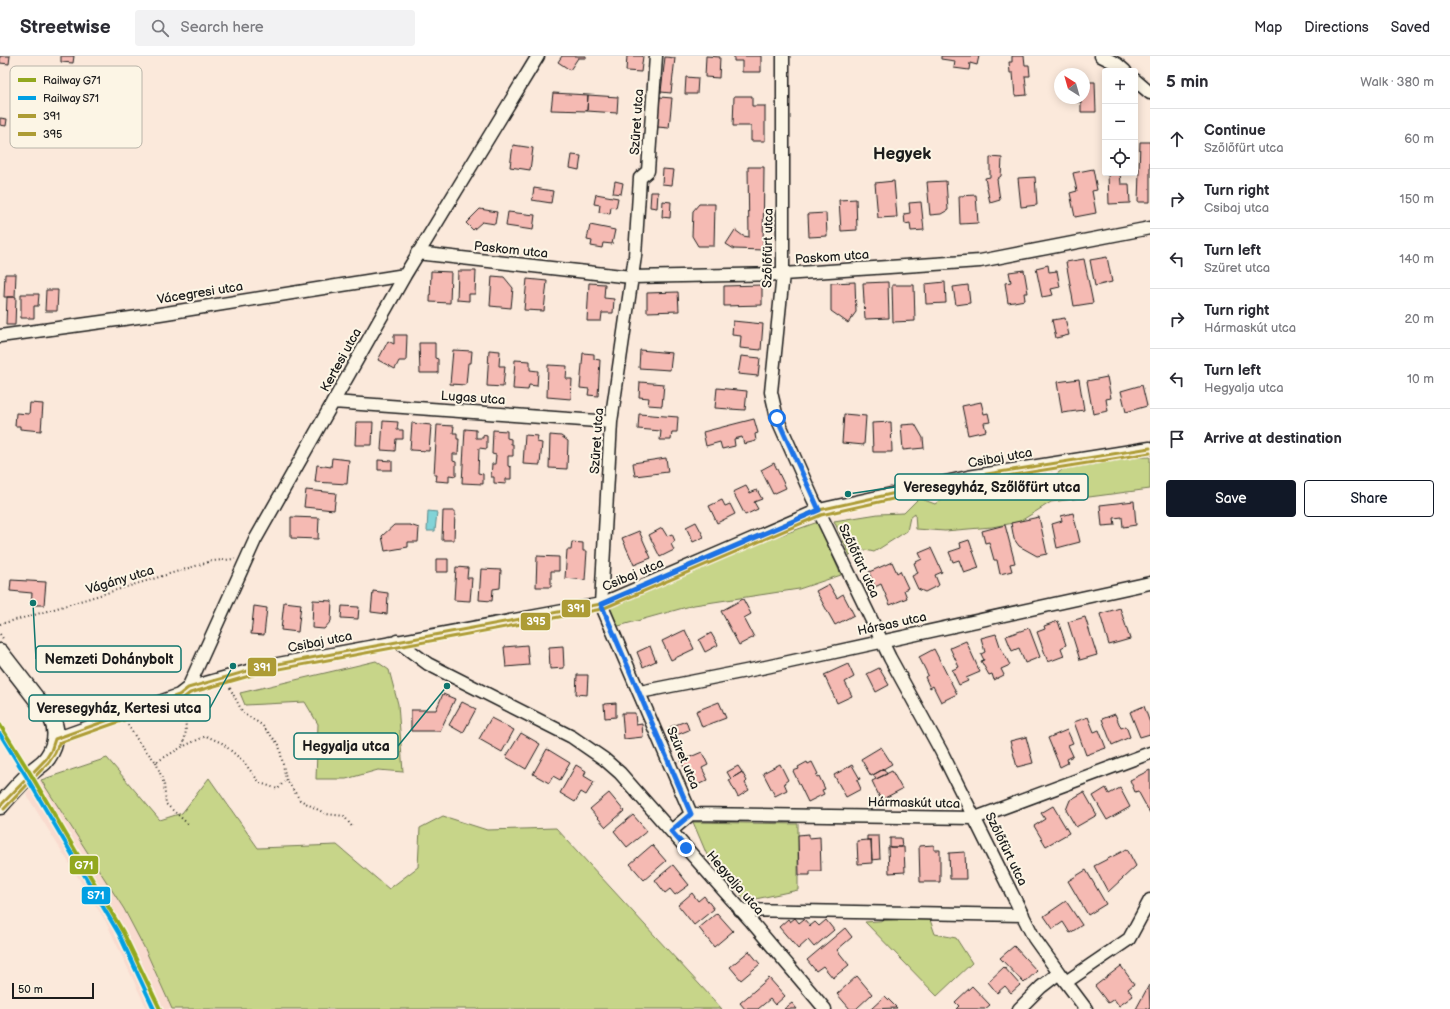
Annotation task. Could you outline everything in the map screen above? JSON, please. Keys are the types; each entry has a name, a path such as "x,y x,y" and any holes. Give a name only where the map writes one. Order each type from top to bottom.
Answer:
{"main road":[{"path":"0,652 52,719 56,728 55,740 50,754 44,762 30,773 0,806"}],"street":[{"name":"Kertesi utca","path":"184,692 246,558 417,253 538,56"},
{"name":"Szüret utca","path":"656,56 648,171 640,178 634,256 611,422 601,604 691,814"},
{"name":"Szőlőfürt utca","path":"783,56 783,274 771,392 777,418 881,641 941,751 1024,915 1034,938 1086,1009"},
{"path":"1101,56 1121,64"},
{"path":"1138,83 1150,93"},
{"name":"Paskom utca","path":"417,253 630,277 783,274 980,261 1150,228"},
{"name":"Vácegresi utca","path":"0,336 160,314 405,275"},
{"name":"Lugas utca","path":"333,402 611,422"},
{"name":"Csibaj utca","path":"55,740 184,692 262,667 601,604 819,510 968,477 1150,448"},
{"name":"Hársas utca","path":"640,692 766,667 1150,583"},
{"name":"Hegyalja utca","path":"397,641 428,664 572,737 604,759 620,773 825,1009"},
{"name":"Hármaskút utca","path":"691,814 975,818 1150,753"},
{"path":"671,831 691,814"},
{"path":"1019,1009 1041,987 1062,977 1129,939 1150,900"},
{"path":"740,910 1024,915"}],"path":[{"name":"Vágány utca","path":"0,624 212,561 246,558"},
{"path":"225,678 243,713 262,725 279,746 286,779 300,800 326,814 344,816 353,828"},
{"path":"182,747 184,742 186,718 184,692"},
{"path":"122,715 140,744 156,762 164,784 166,804 188,824"},
{"path":"156,762 182,747 206,736 222,743 243,761 260,783 278,789 286,779"}],"shaded area":[{"path":"41,780 124,909 145,949 172,1009 147,1009 106,922 26,794"}],"green space":[{"path":"1150,457 1150,489 1051,502 1019,522 992,527 945,531 916,529 915,513 910,517 907,531 874,552 857,548 850,556 834,521 878,514 904,513 919,498 935,504 955,489 1031,478 1039,488 1067,466 1106,458"},
{"path":"818,522 841,575 799,589 694,605 615,627 609,616 609,606 736,551"},
{"path":"376,661 389,670 398,704 403,772 378,770 346,779 316,779 318,724 305,702 245,705 240,693"},
{"path":"107,758 160,820 182,813 209,778 258,848 337,845 389,889 418,867 420,828 443,816 487,830 556,828 722,1009 172,1009 145,949 124,909 41,780"},
{"path":"693,822 798,824 798,890 746,901 707,855"},
{"path":"929,917 935,934 956,938 972,963 937,996 865,922"}],"water":[{"path":"428,511 437,512 435,531 427,531"}],"building":[{"path":"0,56 10,56 9,64 0,63"},
{"path":"61,56 74,56 73,63 61,62"},
{"path":"562,56 586,56 586,58 578,58 570,70 558,62"},
{"path":"627,56 643,56 641,72 626,71"},
{"path":"706,56 720,57 719,78 705,77"},
{"path":"734,56 761,56 761,72 742,72 742,61 734,61"},
{"path":"941,56 979,56 977,65 970,63 969,70 954,68 955,61 941,59"},
{"path":"1012,56 1024,56 1025,65 1029,65 1030,76 1025,76 1027,95 1015,96 1013,73 1010,73 1009,62 1012,62"},
{"path":"665,57 675,58 671,93 661,92"},
{"path":"686,77 698,78 697,94 685,94"},
{"path":"1090,82 1095,82 1096,112 1081,112 1081,104 1090,104"},
{"path":"553,93 588,95 587,111 551,110"},
{"path":"588,95 618,97 617,113 587,111"},
{"path":"734,96 752,96 752,106 765,106 765,141 751,141 751,126 733,126"},
{"path":"660,97 672,98 669,128 657,127"},
{"path":"0,118 7,119 6,126 0,125"},
{"path":"1140,142 1150,142 1150,202 1138,202"},
{"path":"513,145 533,148 530,170 510,167"},
{"path":"572,155 581,156 579,170 570,168"},
{"path":"990,157 1002,158 1001,176 997,179 1000,200 990,203 985,178 990,177"},
{"path":"748,167 764,167 763,250 734,249 726,244 735,230 743,236 749,237"},
{"path":"663,169 674,170 672,185 662,184"},
{"path":"1093,169 1097,190 1092,191 1096,213 1075,217 1070,193 1077,191 1073,173"},
{"path":"1108,176 1120,176 1121,184 1129,184 1130,203 1109,204"},
{"path":"1035,177 1037,205 1021,207 1018,178"},
{"path":"615,181 623,183 621,194 613,193"},
{"path":"894,181 897,217 878,218 875,183"},
{"path":"946,181 948,210 941,214 930,215 927,182"},
{"path":"534,188 553,191 551,203 532,200"},
{"path":"651,192 658,192 657,208 650,207"},
{"path":"596,194 618,198 616,208 611,207 610,214 599,212 600,205 594,204"},
{"path":"976,195 978,223 960,224 959,196"},
{"path":"856,199 857,230 841,231 839,200"},
{"path":"663,201 671,202 670,218 662,217"},
{"path":"921,202 924,230 911,231 910,223 905,224 904,214 910,213 909,203"},
{"path":"699,204 715,204 714,246 698,246 692,236 693,211"},
{"path":"480,209 497,212 495,224 482,222 473,230 466,223"},
{"path":"508,212 535,215 533,230 506,226"},
{"path":"826,213 827,236 809,237 808,214"},
{"path":"590,225 615,230 612,244 603,243 602,248 591,246 592,241 587,240"},
{"path":"1107,257 1112,282 1095,286 1090,260"},
{"path":"1084,259 1093,303 1074,306 1066,262"},
{"path":"1048,265 1049,272 1057,271 1060,287 1051,289 1053,295 1042,297 1036,268"},
{"path":"1024,270 1028,293 1024,293 1025,300 1008,303 1005,283 1011,282 1009,272"},
{"path":"431,271 451,272 450,303 430,302"},
{"path":"458,271 476,271 475,294 469,294 469,301 457,300"},
{"path":"5,274 16,274 15,297 4,297"},
{"path":"492,276 504,277 513,288 511,308 490,306"},
{"path":"527,279 547,281 544,311 524,310"},
{"path":"855,282 856,312 848,323 831,311 831,283"},
{"path":"888,282 889,318 865,319 863,283"},
{"path":"945,282 946,303 926,304 925,284"},
{"path":"589,283 605,284 604,298 614,299 613,313 602,313 601,321 587,321"},
{"path":"762,285 762,305 724,306 724,286"},
{"path":"892,285 914,285 915,321 893,322"},
{"path":"968,285 970,303 956,305 953,287"},
{"path":"46,290 58,290 57,311 45,311"},
{"path":"678,292 679,311 647,312 647,293"},
{"path":"21,294 39,294 38,306 34,306 34,318 21,318"},
{"path":"7,297 16,297 15,325 6,325"},
{"path":"1065,318 1069,335 1056,338 1052,320"},
{"path":"733,321 763,324 761,350 740,348 741,336 732,335"},
{"path":"394,335 407,335 406,361 399,361 395,369 378,360 388,341 394,344"},
{"path":"419,343 435,343 435,358 438,359 438,373 420,373"},
{"path":"453,350 472,351 471,363 468,363 466,385 450,384"},
{"path":"489,350 500,351 499,366 505,366 503,387 487,386"},
{"path":"640,350 672,353 670,370 639,368"},
{"path":"583,353 594,354 594,359 600,360 598,396 588,395 589,389 580,388"},
{"path":"741,356 760,358 758,376 738,374"},
{"path":"515,360 530,361 530,370 538,371 537,386 529,385 528,390 513,389"},
{"path":"548,365 567,366 566,379 572,379 571,399 547,397"},
{"path":"1107,377 1111,398 1106,399 1108,411 1093,414 1087,381"},
{"path":"1079,379 1084,410 1062,413 1057,382"},
{"path":"640,382 664,384 662,406 648,405 649,398 639,397"},
{"path":"1142,385 1147,406 1126,412 1121,391"},
{"path":"717,388 747,391 745,410 715,408"},
{"path":"981,402 984,414 988,413 990,422 984,423 986,431 968,435 962,406"},
{"path":"30,403 43,404 41,431 20,429 20,426 15,426 16,413 29,414"},
{"path":"639,414 678,417 677,432 672,432 671,440 660,440 661,431 638,429"},
{"path":"844,414 866,416 864,445 842,443"},
{"path":"754,419 758,433 755,434 756,441 744,444 742,437 734,439 735,446 722,449 720,442 706,446 703,432"},
{"path":"383,421 398,422 397,430 403,430 403,439 396,439 395,451 381,450"},
{"path":"356,422 373,422 372,445 355,445"},
{"path":"891,422 892,452 873,452 872,423"},
{"path":"412,423 431,425 429,451 410,450"},
{"path":"915,424 923,438 924,448 903,450 901,425"},
{"path":"437,425 454,426 453,433 457,433 457,439 459,439 458,454 453,454 453,461 456,462 456,476 449,475 449,482 436,481 437,475 434,475"},
{"path":"465,429 476,430 476,438 483,438 483,435 487,436 487,449 479,448 478,473 483,474 483,484 462,483"},
{"path":"493,430 507,431 507,438 511,439 511,444 513,444 513,456 508,456 508,466 511,467 511,479 506,479 506,484 494,483 494,477 491,477 492,464 495,464 496,455 492,454"},
{"path":"525,435 538,436 537,442 542,443 540,465 523,464"},
{"path":"550,435 561,436 568,441 567,469 549,468"},
{"path":"332,458 349,460 347,484 315,482 317,465 331,467"},
{"path":"666,458 668,472 635,476 633,463"},
{"path":"378,460 392,461 392,470 378,470"},
{"path":"774,463 786,488 773,494 761,470"},
{"path":"746,486 750,493 757,490 762,499 754,502 758,509 745,515 733,492"},
{"path":"306,490 336,493 334,510 304,507"},
{"path":"722,500 725,506 730,504 735,514 717,523 709,506"},
{"path":"1134,501 1136,525 1123,527 1122,517 1114,518 1115,525 1102,526 1100,505"},
{"path":"443,511 455,511 454,540 442,540"},
{"path":"1073,513 1080,542 1057,548 1052,524 1062,521 1061,516"},
{"path":"291,517 319,518 318,539 291,538"},
{"path":"1039,517 1047,554 1037,556 1019,546 1014,539 1011,523"},
{"path":"696,522 704,537 693,542 686,527"},
{"path":"394,525 410,525 419,528 418,542 408,542 408,547 385,551 382,536"},
{"path":"1005,525 1015,563 1010,564 1012,571 1000,574 997,560 994,560 989,542 985,543 982,531"},
{"path":"662,528 667,536 672,534 675,541 671,544 674,550 660,557 649,535"},
{"path":"639,531 651,558 634,565 622,538"},
{"path":"969,540 979,568 964,573 959,560 953,562 949,552 961,548 960,543"},
{"path":"572,542 583,543 583,551 587,551 585,580 565,578 567,550 571,550"},
{"path":"931,548 942,572 935,575 939,585 925,592 918,589 912,576 918,573 914,563 922,559 919,553"},
{"path":"537,556 559,557 559,571 551,571 551,587 536,587"},
{"path":"436,559 448,559 448,572 436,572"},
{"path":"892,562 897,573 900,571 908,588 904,590 907,598 890,605 881,584 875,587 869,572"},
{"path":"456,567 468,568 467,578 472,578 470,601 454,600"},
{"path":"481,569 501,570 500,588 493,589 492,601 479,600"},
{"path":"11,580 46,582 44,605 31,605 32,593 10,591"},
{"path":"829,584 837,598 843,594 854,615 835,625 816,591"},
{"path":"373,591 388,593 387,614 371,612"},
{"path":"743,599 751,614 744,618 754,637 739,645 721,611"},
{"path":"313,600 332,601 331,621 324,629 312,628"},
{"path":"284,602 301,604 298,632 281,630"},
{"path":"254,606 267,608 264,635 251,634"},
{"path":"342,606 359,607 358,619 341,618"},
{"path":"1120,608 1130,639 1109,645 1100,614"},
{"path":"1085,617 1097,655 1080,660 1068,622"},
{"path":"1058,621 1066,645 1061,648 1064,656 1048,662 1037,632 1045,629 1044,626"},
{"path":"1029,628 1040,657 1025,663 1019,648 1012,651 1006,636"},
{"path":"685,630 694,649 671,660 662,641"},
{"path":"711,633 718,645 705,652 699,640"},
{"path":"996,634 1000,646 1010,665 1001,669 1004,675 994,680 992,674 989,675 981,661 984,660 981,654 985,652 981,638"},
{"path":"966,641 980,672 966,678 968,681 959,685 952,670 959,667 950,648"},
{"path":"527,645 529,665 506,667 504,647"},
{"path":"563,646 564,668 550,669 549,647"},
{"path":"650,646 656,661 643,667 637,652"},
{"path":"934,649 957,694 941,702 933,686 930,688 925,677 928,675 919,657"},
{"path":"848,664 854,677 845,682 852,696 837,703 824,675"},
{"path":"879,668 889,685 876,692 867,674"},
{"path":"577,675 588,675 587,695 576,694"},
{"path":"443,694 455,699 440,731 411,731 411,710 436,710"},
{"path":"462,702 476,709 463,733 449,725"},
{"path":"719,702 726,718 702,727 696,711"},
{"path":"616,703 616,717 605,718 604,704"},
{"path":"1144,706 1150,723 1150,734 1140,737 1130,712"},
{"path":"622,713 635,713 636,725 642,724 643,737 624,739"},
{"path":"1115,714 1121,728 1126,726 1130,737 1112,745 1102,719"},
{"path":"1088,717 1094,732 1099,730 1106,748 1086,755 1074,722"},
{"path":"491,718 514,730 502,752 479,739"},
{"path":"686,721 689,730 674,736 670,727"},
{"path":"1067,730 1073,743 1068,745 1073,756 1067,759 1068,763 1060,767 1048,738"},
{"path":"521,733 540,744 526,769 506,757"},
{"path":"1026,737 1033,763 1017,767 1010,741"},
{"path":"881,747 892,764 871,776 861,759"},
{"path":"547,749 570,763 560,780 553,776 549,783 533,774"},
{"path":"702,752 708,765 702,768 708,780 693,787 681,761"},
{"path":"807,762 808,764 812,762 818,774 816,775 817,777 819,776 825,789 822,790 824,794 808,802 793,771 799,769 798,767"},
{"path":"780,764 788,780 784,783 787,790 775,796 763,773"},
{"path":"576,765 586,771 584,776 594,782 586,795 581,792 575,802 560,793"},
{"path":"852,765 860,779 857,780 861,789 846,797 834,775"},
{"path":"738,766 742,772 731,779 727,772"},
{"path":"884,769 887,774 876,779 873,775"},
{"path":"1150,770 1150,813 1138,791 1135,792 1130,780"},
{"path":"892,771 902,789 881,800 872,781"},
{"path":"742,772 747,781 745,783 749,790 738,797 729,780"},
{"path":"1106,788 1109,794 1120,788 1130,807 1107,820 1093,796"},
{"path":"1084,792 1097,815 1076,827 1066,810 1070,800"},
{"path":"609,793 624,811 606,827 590,809"},
{"path":"1053,806 1069,833 1046,846 1034,826 1045,819 1041,813"},
{"path":"633,815 647,831 627,847 614,831"},
{"path":"809,834 809,838 820,837 821,871 810,871 810,875 799,875 798,835"},
{"path":"867,836 879,836 880,859 872,860 871,840 867,840"},
{"path":"890,838 901,838 902,847 890,847"},
{"path":"871,840 872,863 858,864 857,841"},
{"path":"652,845 666,861 644,880 630,864"},
{"path":"934,845 934,850 940,850 940,882 920,882 919,846"},
{"path":"888,847 904,847 905,872 889,873"},
{"path":"1127,849 1136,866 1108,892 1094,866"},
{"path":"965,852 966,879 950,879 949,853"},
{"path":"673,865 689,885 675,895 670,889 665,893 655,880"},
{"path":"1086,870 1106,904 1088,915 1068,881"},
{"path":"692,893 698,901 704,896 714,909 694,925 678,905"},
{"path":"1066,901 1082,925 1070,933 1063,922 1053,929 1044,916"},
{"path":"717,913 733,931 714,947 699,928"},
{"path":"795,918 799,923 804,919 810,926 815,922 819,926 826,920 834,930 814,947 808,940 798,949 779,927 788,919 790,922"},
{"path":"845,928 852,937 837,950 849,965 833,978 823,966 816,971 807,960"},
{"path":"1014,946 1037,971 1024,983 1000,958"},
{"path":"749,951 760,964 741,980 730,967"},
{"path":"1121,966 1134,984 1128,989 1133,996 1119,1006 1114,999 1108,1003 1095,986"},
{"path":"1004,967 1020,985 1011,993 1005,986 997,993 988,982"},
{"path":"857,976 872,994 856,1009 850,1009 837,994"},
{"path":"769,978 785,996 775,1005 770,999 758,1009 745,1009 740,1003"},
{"path":"1149,985 1150,1009 1136,1009"},
{"path":"972,986 990,1005 985,1009 956,1009 959,1006 955,1002"},
{"path":"885,996 897,1008 871,1009"},
{"path":"792,1003 797,1009 784,1009"}],"rail line":[{"name":"G71","path":"0,725 30,773 123,932 160,1009"},
{"name":"S71","path":"0,734 119,934 154,1009"}],"transit line":[{"name":"391","path":"55,739 179,695 188,688 262,667 601,604 819,510 968,477 1150,448"},
{"name":"395","path":"4,809 49,762 59,743 181,700 190,693 263,672 602,609 821,515 969,482 1150,453"},
{"name":"391","path":"0,806 46,759 51,751 55,739"}],"place":[{"name":"Veresegyház, Szőlőfürt utca","path":"848,494"},
{"name":"Nemzeti Dohánybolt","path":"33,603"},
{"name":"Veresegyház, Kertesi utca","path":"233,666"},
{"name":"Hegyalja utca","path":"447,686"}],"district":[{"name":"Hegyek","path":"902,154"}],"route":[{"path":"686,848 671,831 691,814 601,604 819,510 777,418"}]}
